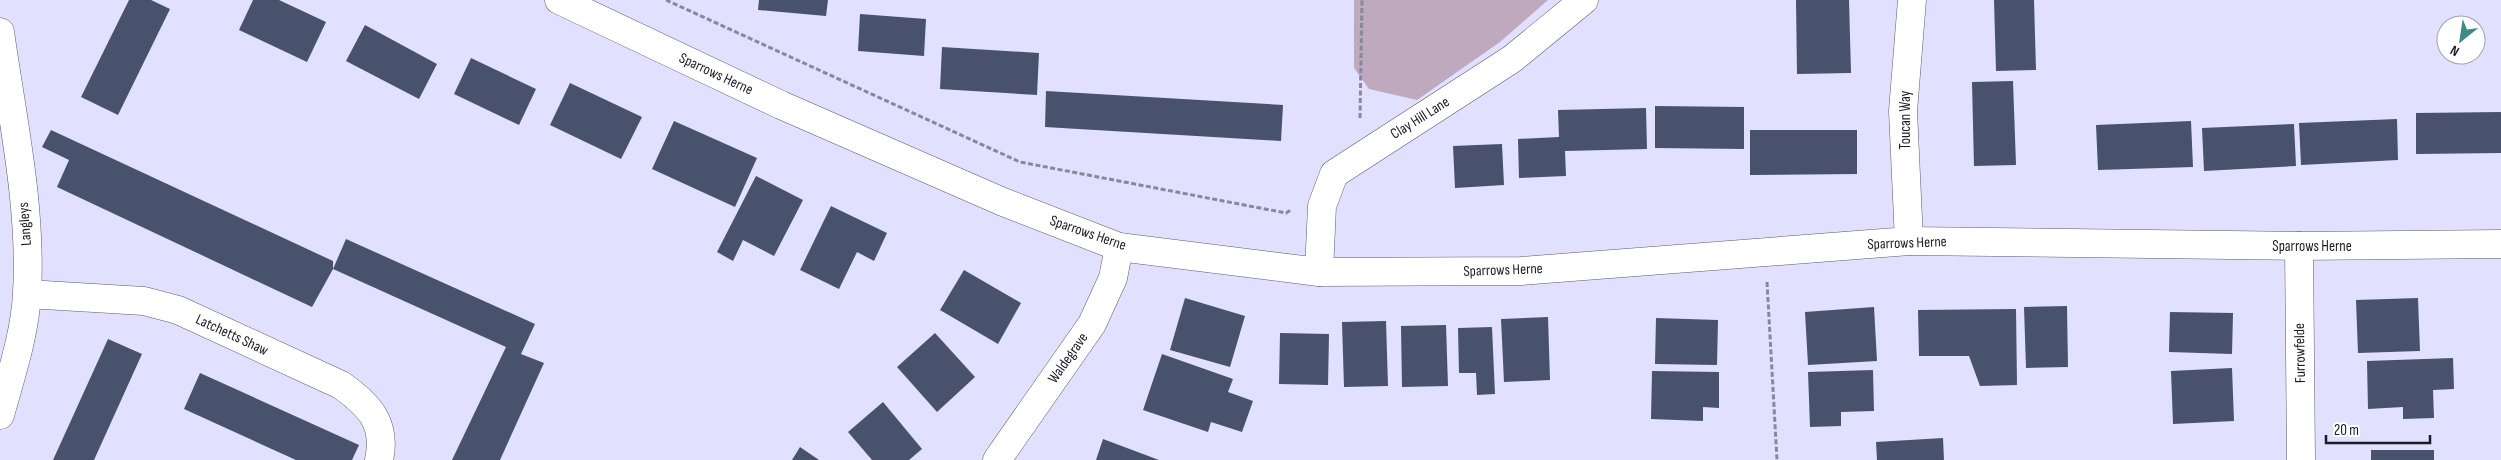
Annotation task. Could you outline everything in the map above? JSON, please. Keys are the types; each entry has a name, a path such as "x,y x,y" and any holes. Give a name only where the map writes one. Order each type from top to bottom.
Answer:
{"street":[{"name":"Sparrows Herne","path":"558,0 781,105 1003,202 1119,247 1319,272 1521,271 1909,241 2299,246 2501,244"},
{"name":"Clay Hill Lane","path":"1319,272 1322,206 1334,174 1359,156 1512,59 1584,0"},
{"name":"Toucan Way","path":"1909,241 1903,111 1912,0"},
{"name":"Langleys","path":"0,32 28,226 27,294 18,352 0,415"},
{"name":"Furrowfelde","path":"2299,246 2301,460"},
{"name":"Waldegrave","path":"997,460 1092,324 1113,278 1119,247"},
{"name":"Latchetts Shaw","path":"27,294 144,301 178,310 332,380 360,398 374,413 380,437 379,460"}],"path":[{"path":"666,0 1020,162 1286,213 1292,210"},
{"path":"1359,156 1362,0"},
{"path":"1766,252 1777,460"}],"shaded area":[{"path":"1354,0 1548,0 1500,42 1417,100 1369,89 1354,68"}],"building":[{"path":"129,0 151,0 170,9 118,115 81,97"},
{"path":"253,0 279,0 326,22 307,62 239,30"},
{"path":"759,0 828,0 826,16 758,10"},
{"path":"1796,0 1849,0 1851,73 1797,74"},
{"path":"1994,0 2034,0 2036,70 1996,71"},
{"path":"860,14 926,19 924,56 858,51"},
{"path":"365,25 437,64 419,99 346,61"},
{"path":"942,47 1039,53 1037,95 940,89"},
{"path":"471,58 536,89 519,125 454,94"},
{"path":"2013,81 2016,165 1974,166 1972,82"},
{"path":"570,83 642,117 621,159 550,125"},
{"path":"1046,91 1283,105 1281,141 1045,127"},
{"path":"1655,106 1744,107 1744,149 1655,148"},
{"path":"1646,108 1647,149 1565,151 1566,176 1519,178 1518,139 1559,137 1558,110"},
{"path":"2501,112 2501,153 2416,154 2416,113"},
{"path":"2397,119 2398,160 2301,165 2299,123"},
{"path":"674,121 757,158 735,207 652,169"},
{"path":"2191,121 2193,167 2098,170 2096,125"},
{"path":"2294,124 2296,166 2204,171 2202,128"},
{"path":"51,130 333,261 333,269 312,307 57,187 69,160 42,147"},
{"path":"1750,130 1857,130 1857,174 1750,175"},
{"path":"1502,144 1504,185 1455,188 1453,146"},
{"path":"756,176 803,200 774,256 743,240 733,261 717,252"},
{"path":"831,206 887,233 874,261 857,252 839,289 800,270"},
{"path":"346,239 535,324 521,354 544,363 500,460 452,460 506,347 333,269"},
{"path":"964,270 1021,303 998,344 940,310"},
{"path":"1185,298 1245,316 1230,367 1170,350"},
{"path":"2418,298 2420,351 2358,353 2356,300"},
{"path":"2067,306 2068,367 2026,368 2024,307"},
{"path":"1874,307 1877,361 1808,365 1805,312"},
{"path":"2016,309 2017,385 1980,386 1969,356 1919,356 1918,310"},
{"path":"2170,312 2233,313 2232,354 2169,352"},
{"path":"1548,317 1550,380 1504,382 1501,319"},
{"path":"1656,318 1718,320 1717,365 1655,364"},
{"path":"1386,321 1388,386 1344,387 1342,322"},
{"path":"1446,325 1448,386 1402,387 1401,326"},
{"path":"1492,327 1495,394 1477,395 1476,373 1459,373 1458,328"},
{"path":"935,333 975,377 937,412 897,367"},
{"path":"1280,333 1329,334 1328,385 1279,384"},
{"path":"108,339 142,354 94,460 53,460"},
{"path":"1162,354 1233,379 1228,392 1253,401 1242,432 1211,422 1208,432 1143,410"},
{"path":"2453,358 2454,389 2433,390 2434,418 2403,419 2403,407 2368,409 2367,361"},
{"path":"2232,368 2234,421 2173,424 2171,371"},
{"path":"1873,370 1874,411 1841,412 1841,426 1810,427 1808,372"},
{"path":"1652,371 1719,372 1719,408 1703,407 1703,421 1651,419"},
{"path":"200,373 359,445 352,460 296,460 184,409"},
{"path":"883,402 922,449 909,460 872,460 848,432"},
{"path":"1943,438 1944,460 1877,460 1876,442"},
{"path":"1103,439 1159,460 1096,460"},
{"path":"800,447 819,460 792,460"},
{"path":"2371,450 2434,450 2434,460 2371,460"}]}
